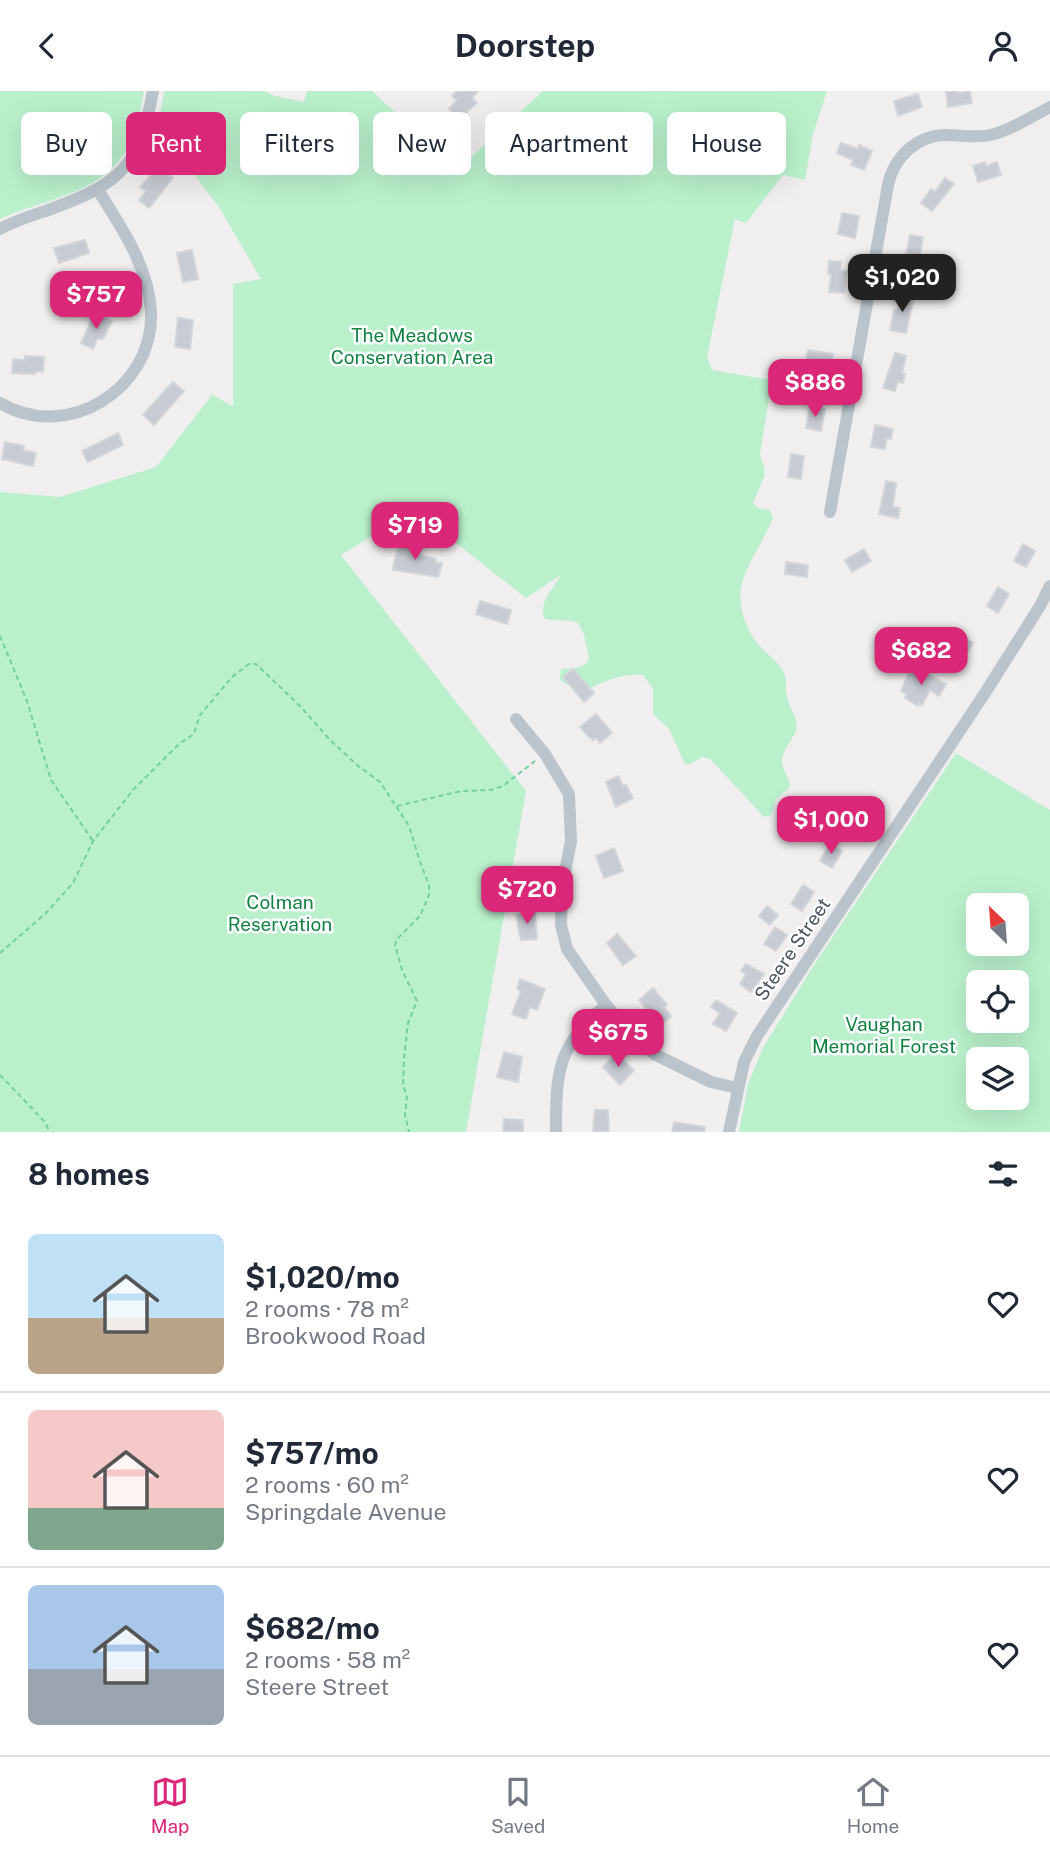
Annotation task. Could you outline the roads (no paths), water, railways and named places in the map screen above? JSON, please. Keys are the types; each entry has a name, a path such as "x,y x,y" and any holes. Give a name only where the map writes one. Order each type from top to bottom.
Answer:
{"street":[{"path":"0,229 99,190 123,170 136,153 147,125 153,91"},
{"path":"830,512 888,185 894,167 905,152 926,139 944,135 994,135 1050,107"},
{"path":"0,403 36,416 58,417 80,412 101,403 119,390 134,373 144,353 151,321 146,288 130,242 99,190"},
{"name":"Steere Street","path":"729,1132 744,1062 757,1036 985,693 1050,586"},
{"path":"516,719 545,754 569,794 571,841 562,888 561,925 567,949 606,1005 653,1054 712,1082 737,1088"},
{"path":"556,1132 559,1068 568,1045 588,1020 606,1005"}],"park label":[{"name":"The Meadows Conservation Area","path":"412,346"},
{"name":"Colman Reservation","path":"280,913"},
{"name":"Vaughan Memorial Forest","path":"884,1035"}]}
